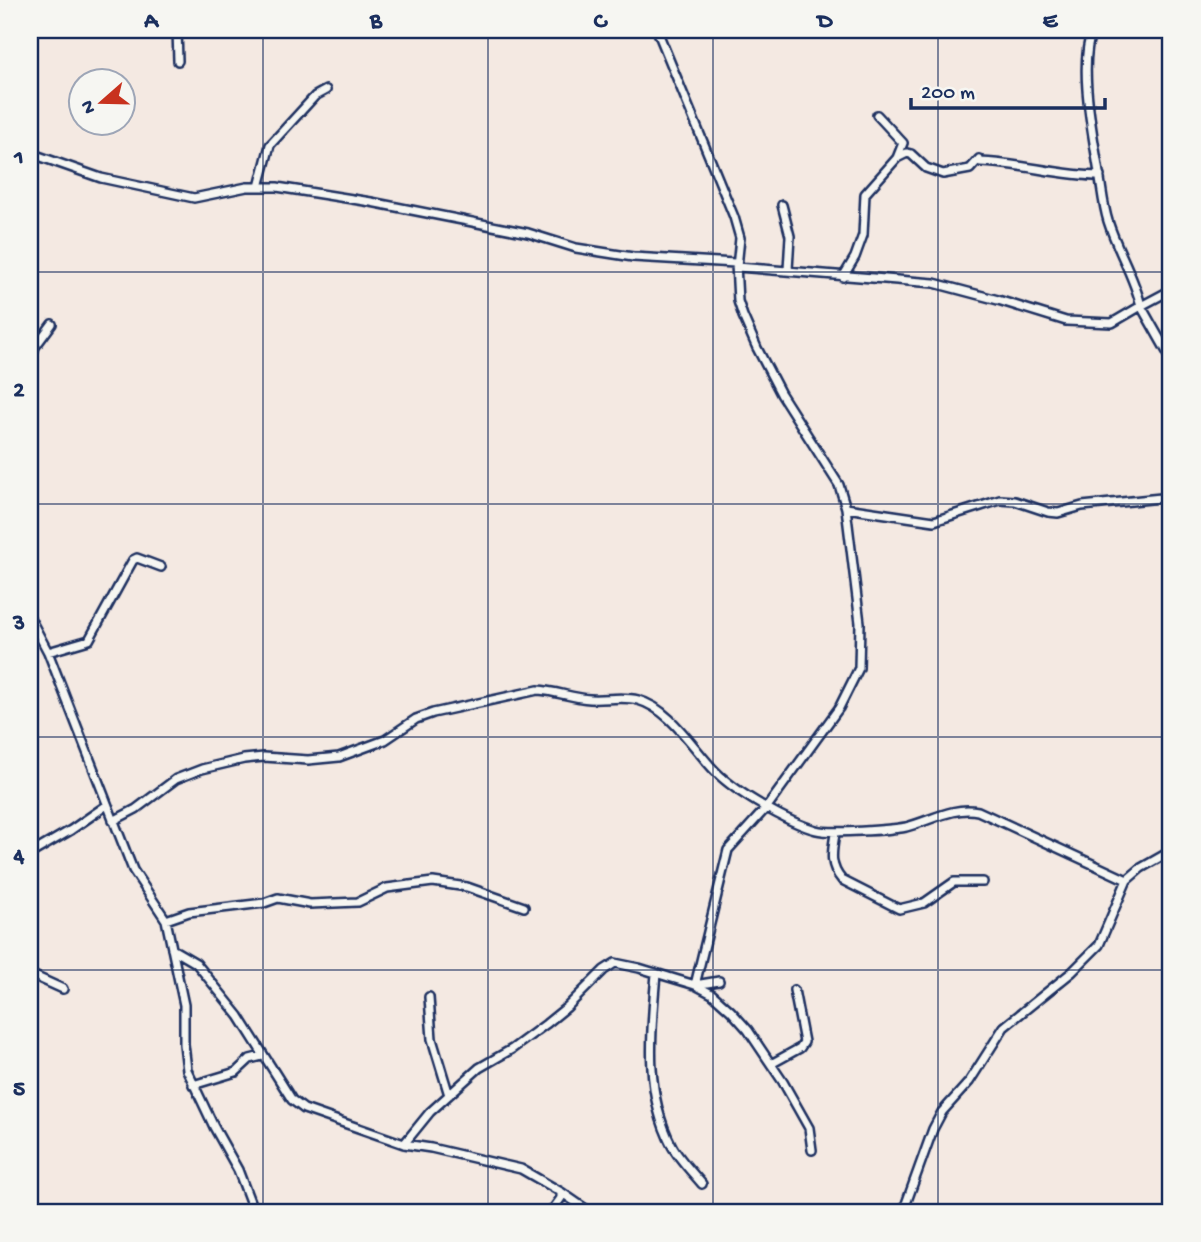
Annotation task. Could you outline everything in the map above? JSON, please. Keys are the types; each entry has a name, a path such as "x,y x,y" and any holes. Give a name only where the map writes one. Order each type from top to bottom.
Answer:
{"street":[{"path":"177,30 178,61"},
{"path":"657,30 734,217 740,238 736,265 738,301 743,316 781,394 839,485 846,508 860,623 859,668 839,708 766,807 728,850 695,985"},
{"path":"1092,30 1089,39 1090,121 1107,219 1137,287 1141,306 1171,359"},
{"path":"1104,30 1126,30"},
{"path":"259,187 270,145 315,96 326,90"},
{"path":"843,277 855,257 863,234 864,194 897,158 904,143 877,115"},
{"path":"30,153 102,178 194,198 259,187 277,187 424,212 528,233 576,248 633,257 934,283 998,299 1066,321 1112,323 1171,290"},
{"path":"897,158 911,154 926,168 943,174 970,169 979,159 980,162 1005,163 1074,176 1100,176"},
{"path":"782,205 790,236 788,270"},
{"path":"30,361 35,347 52,324"},
{"path":"846,508 934,520 1000,500 1015,501 1058,513 1082,506 1171,497"},
{"path":"48,652 89,640 133,560 137,558 161,566"},
{"path":"30,618 33,630 48,652 133,870 166,920 184,1005 187,1070 238,1170 254,1212"},
{"path":"113,821 136,809 176,779 202,769 264,757 308,760 339,757 385,740 416,719 433,713 538,690 589,699 638,700 670,720 688,737 717,773 766,807 799,825 835,834 904,827 967,809 978,811 1127,880"},
{"path":"30,854 107,805"},
{"path":"835,834 832,858 836,873 842,880 899,909 924,903 954,883 983,883"},
{"path":"903,1212 933,1129 942,1112 969,1082 1004,1027 1072,972 1099,944 1127,880 1141,868 1171,851"},
{"path":"166,920 189,912 264,903 278,898 310,904 358,902 387,887 433,882 467,887 524,906"},
{"path":"172,948 196,963 239,1016 292,1100 304,1109 404,1144 521,1169 590,1212"},
{"path":"404,1144 430,1112 479,1068 513,1049 567,1007 609,965 615,963 695,985 712,994 731,1011 771,1063 808,1128 813,1150"},
{"path":"30,974 63,989"},
{"path":"656,974 652,1026 654,1099 672,1147 702,1184"},
{"path":"695,985 719,981"},
{"path":"771,1063 800,1048 804,1042 794,990"},
{"path":"429,998 432,1039 449,1095"},
{"path":"193,1085 236,1072 250,1059 262,1056"},
{"path":"551,1212 561,1198 561,1192"}]}
